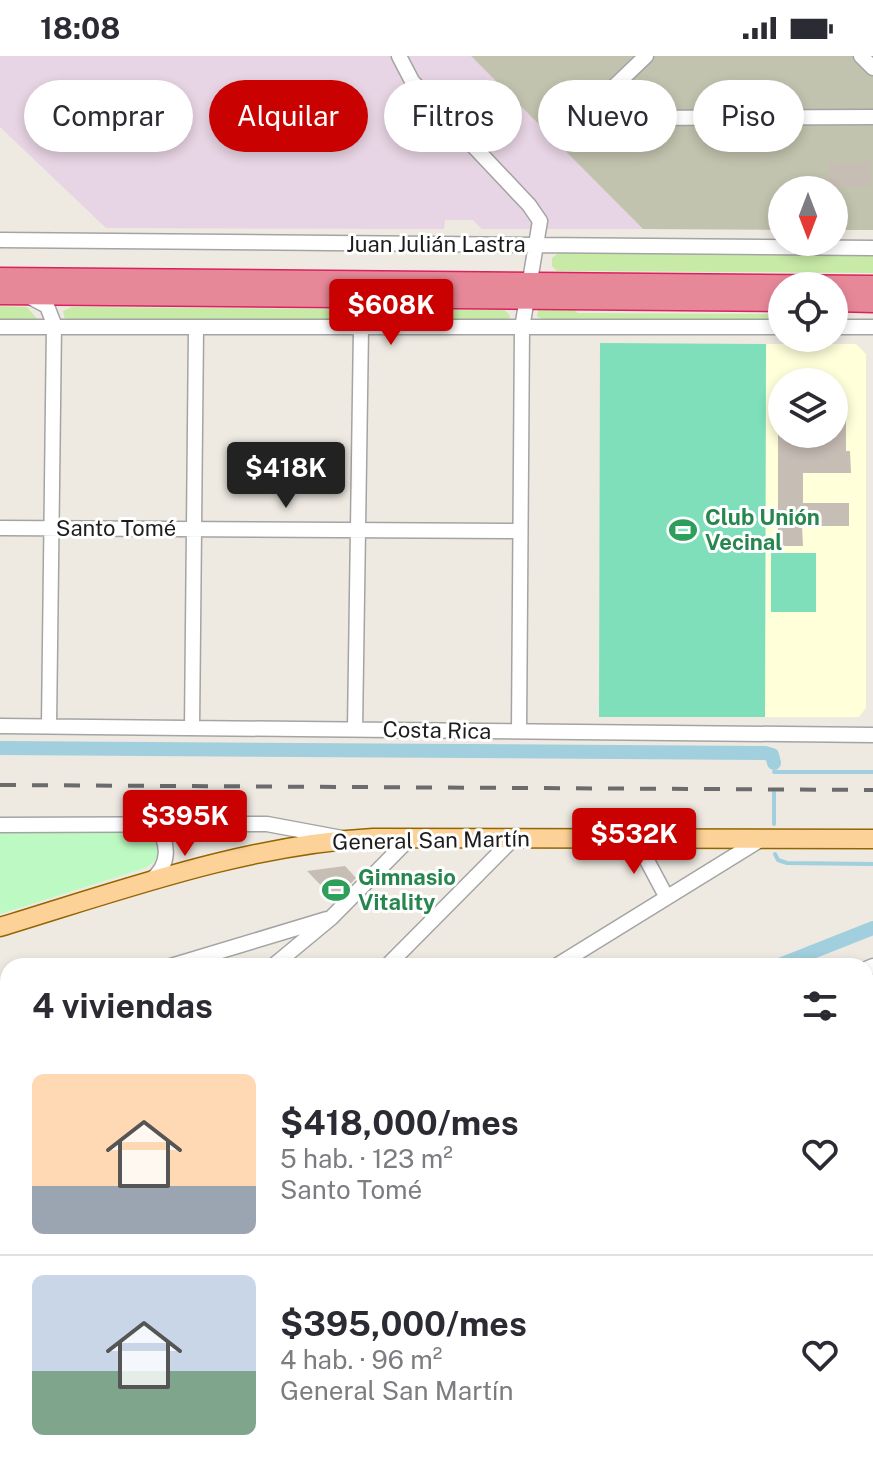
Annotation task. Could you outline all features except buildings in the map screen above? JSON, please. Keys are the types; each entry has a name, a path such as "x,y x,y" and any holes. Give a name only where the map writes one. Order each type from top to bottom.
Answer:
{"highway":[{"path":"0,278 529,291 768,300"},
{"path":"9,294 873,286"},
{"path":"848,301 873,302"}],"main road":[{"name":"General San Martín","path":"0,927 264,852 346,839 873,839"}],"street":[{"path":"399,56 412,81 529,205 540,221 522,328 519,731"},
{"path":"646,56 597,103 605,118 873,117"},
{"path":"861,56 873,68"},
{"name":"Juan Julián Lastra","path":"0,240 873,248"},
{"path":"9,294 47,306 54,328 49,726"},
{"path":"0,327 768,327"},
{"path":"848,327 873,327"},
{"path":"192,728 196,328"},
{"path":"355,729 361,328"},
{"name":"Santo Tomé","path":"0,528 520,531"},
{"name":"Costa Rica","path":"0,726 873,735"},
{"path":"147,883 162,870 166,855 164,839 155,824"},
{"path":"0,825 283,825 346,839"},
{"path":"284,958 331,918 410,838"},
{"path":"395,958 514,838"},
{"path":"635,838 666,896"},
{"path":"569,958 761,839"},
{"path":"198,958 331,918"}],"shaded area":[{"path":"0,56 471,56 495,80 384,80 384,152 522,152 522,107 538,123 538,152 566,152 643,229 482,229 473,220 445,220 444,229 106,228 26,152 193,152 193,80 24,80 24,150 0,127"},
{"path":"471,56 873,56 873,230 848,230 848,176 768,176 768,230 643,229 566,152 677,152 677,80 538,80 538,123 522,107 522,80 495,80"},
{"path":"766,344 768,352 848,352 848,344 856,344 866,354 866,708 859,717 765,717"}],"green space":[{"path":"558,253 873,255 873,273 557,271 552,266 552,258"},
{"path":"0,306 27,307 38,320 0,322"},
{"path":"571,306 578,313 768,314 768,322 545,321 537,316 539,307"},
{"path":"72,307 505,310 510,316 509,320 65,320 63,311"},
{"name":"Club Unión Vecinal","path":"600,343 766,344 765,717 599,717"},
{"path":"771,553 816,553 816,612 771,612"},
{"path":"0,830 140,831 155,838 158,853 151,864 142,869 0,914"}],"waterway":[{"path":"0,748 765,753 772,755 774,763"},
{"path":"774,772 873,772"},
{"path":"774,793 774,824"},
{"path":"775,854 778,860 787,863 873,864"},
{"path":"797,958 873,928"}],"railway":[{"path":"0,785 873,790"}],"place":[{"name":"Club Unión Vecinal","path":"683,530"},
{"name":"Gimnasio Vitality","path":"336,890"}]}
